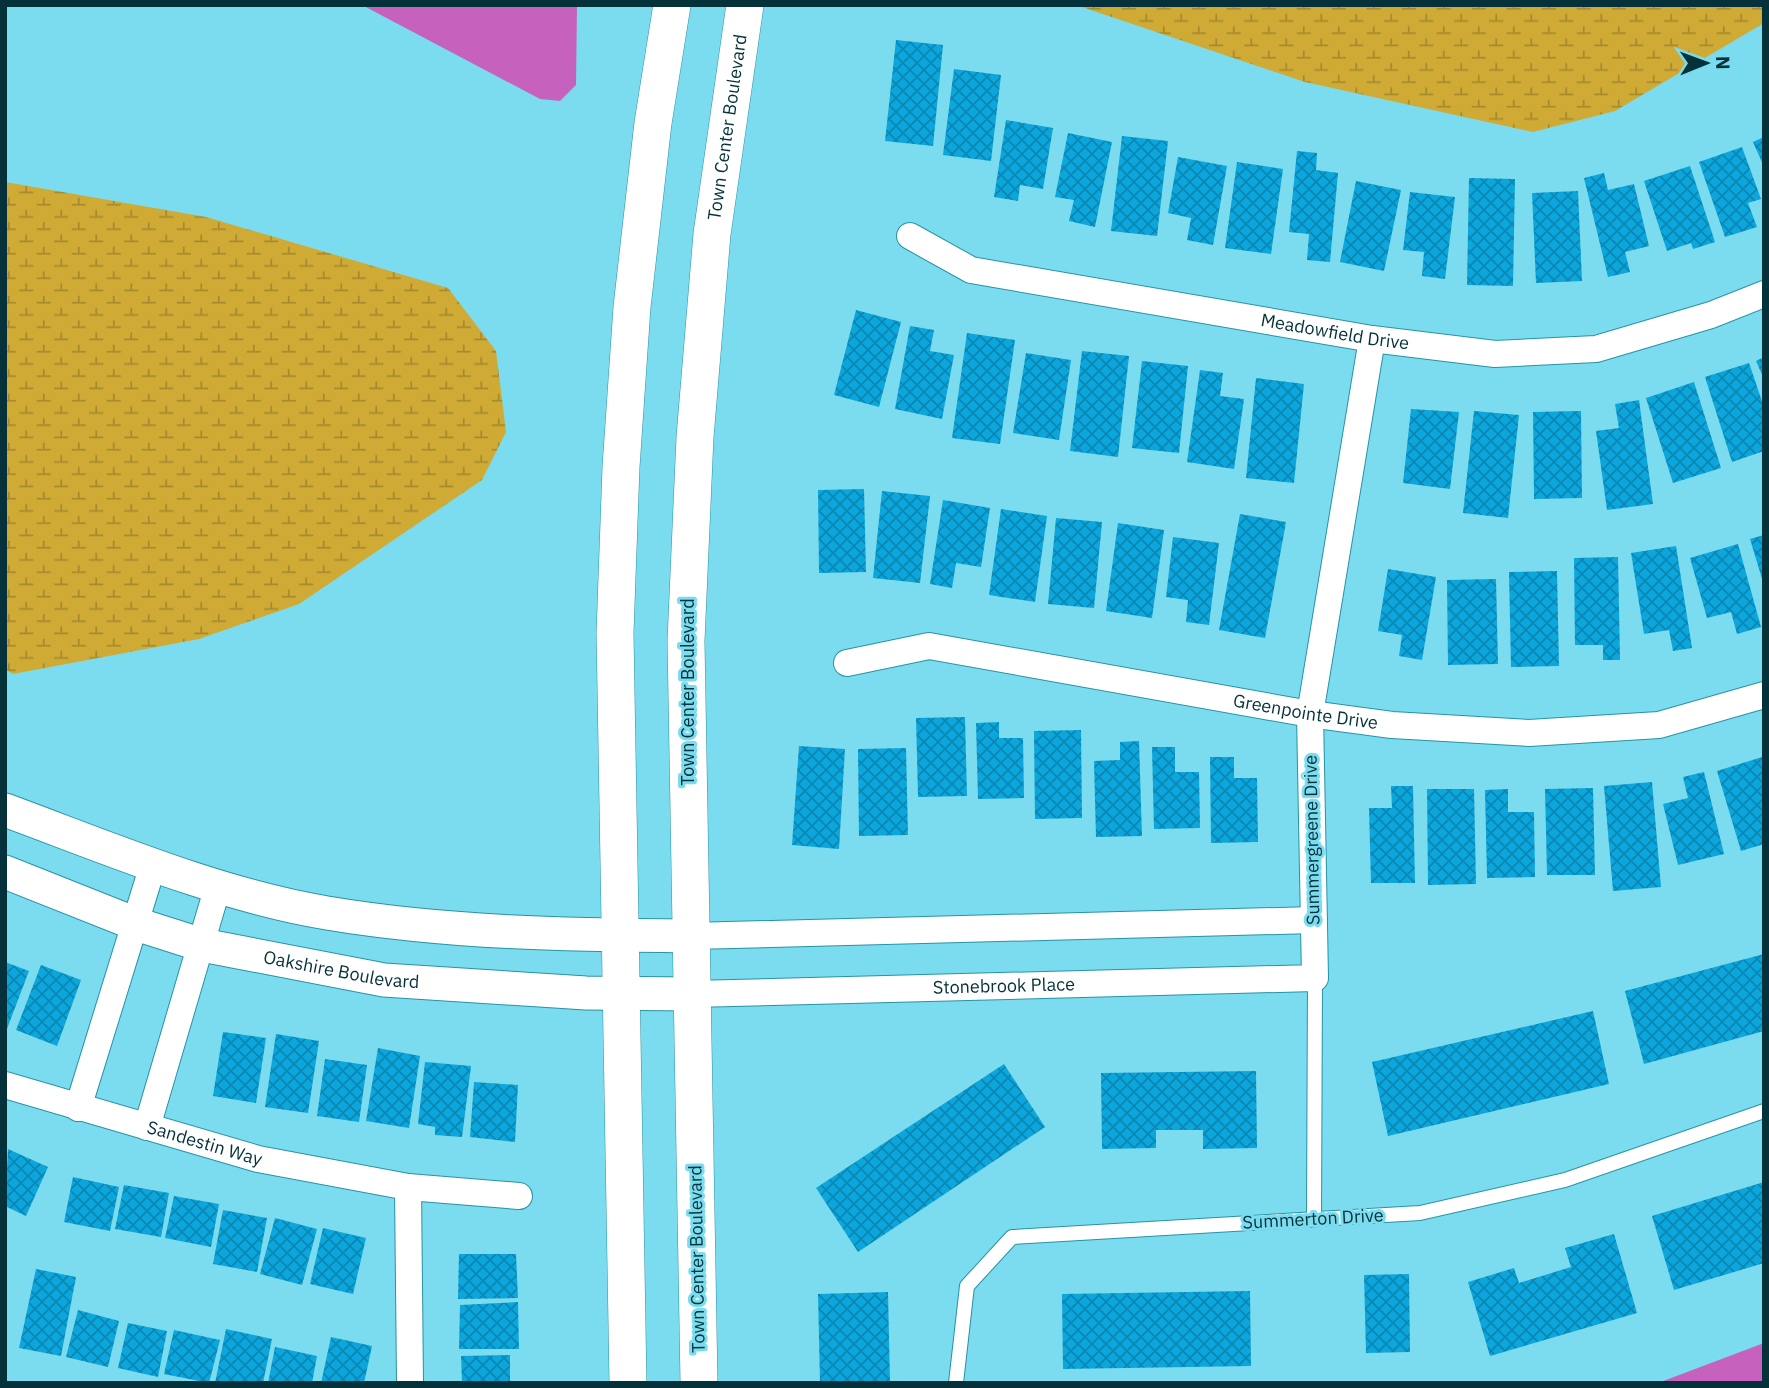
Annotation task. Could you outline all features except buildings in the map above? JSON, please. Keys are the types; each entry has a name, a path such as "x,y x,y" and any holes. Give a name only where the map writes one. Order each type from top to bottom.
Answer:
{"main road":[{"path":"628,1383 615,634 621,467 632,307 653,123 672,5"},
{"name":"Town Center Boulevard","path":"699,1383 686,641 695,437 712,234 745,5"}],"street":[{"name":"Meadowfield Drive","path":"910,236 971,270 1372,339 1495,354 1596,349 1711,315 1764,294"},
{"name":"Summergreene Drive","path":"1315,978 1310,714 1372,339"},
{"name":"Greenpointe Drive","path":"846,663 929,646 1310,714 1392,725 1529,733 1659,725 1764,695"},
{"path":"5,810 218,886 326,913 447,926 691,936 1314,919"},
{"path":"78,1108 153,865"},
{"name":"Oakshire Boulevard","path":"5,872 136,924 202,945 384,980 620,993 692,994"},
{"path":"147,1127 218,886"},
{"name":"Stonebrook Place","path":"692,994 1315,978"},
{"name":"Sandestin Way","path":"5,1085 258,1159 408,1187 519,1196"},
{"path":"408,1187 411,1383"}],"lane":[{"name":"Summergreene Drive","path":"1314,1220 1315,978"},
{"name":"Summerton Drive","path":"956,1383 967,1286 1012,1237 1420,1213 1565,1180 1764,1111"}],"green space":[{"path":"1076,5 1764,5 1764,23 1615,111 1533,132 1305,82"},
{"path":"5,182 206,217 448,288 496,351 506,432 482,480 299,604 199,639 13,674 5,669"}],"shaded area":[{"path":"362,5 577,5 576,85 560,101 540,99"},
{"path":"1764,1343 1764,1383 1658,1383"}]}
